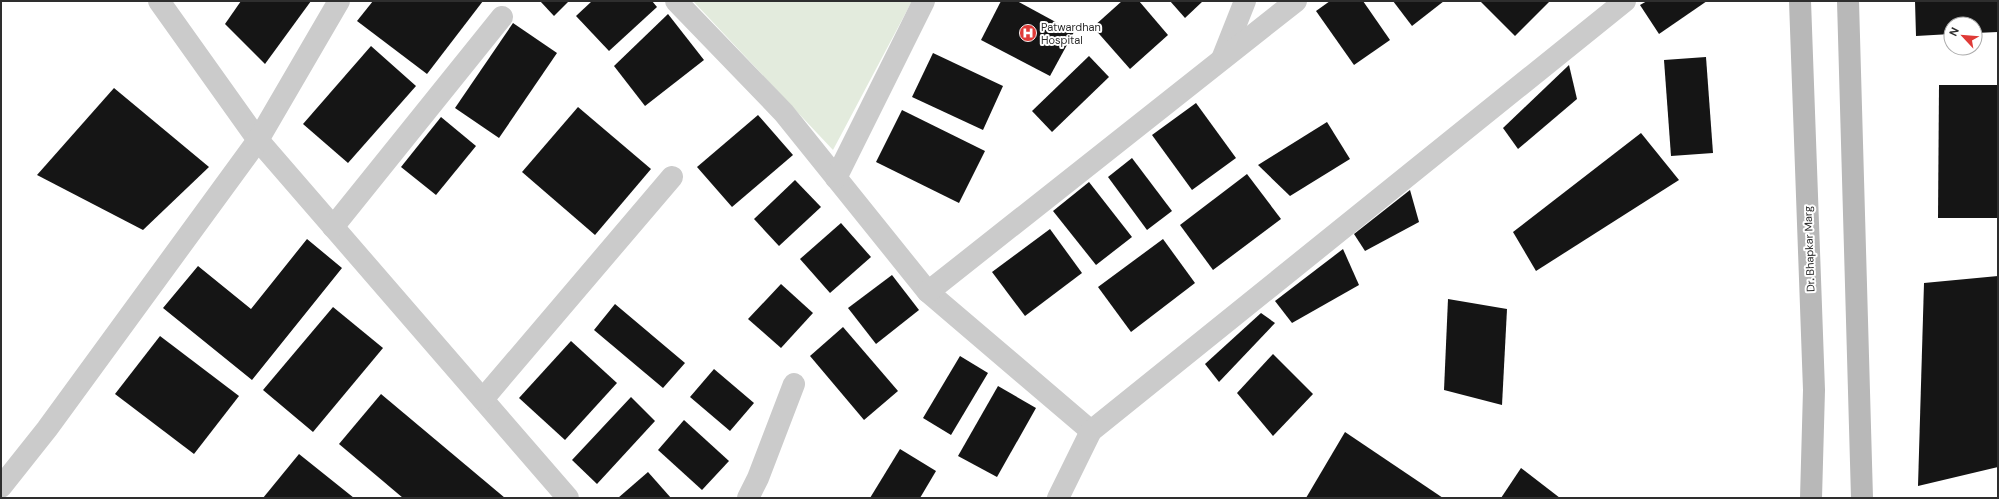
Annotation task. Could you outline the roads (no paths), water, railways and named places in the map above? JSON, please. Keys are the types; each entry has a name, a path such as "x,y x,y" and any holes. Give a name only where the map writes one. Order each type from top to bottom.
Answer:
{"main road":[{"name":"Dr. Bhapkar Marg","path":"1800,1 1814,390 1811,498"},
{"path":"1848,1 1862,498"}],"street":[{"path":"159,1 258,140 568,498"},
{"path":"1,487 47,429 258,140 338,1"},
{"path":"676,1 784,113 928,292 1091,431"},
{"path":"836,178 924,1"},
{"path":"1221,60 1245,1"},
{"path":"928,292 1296,1"},
{"path":"1058,498 1091,431 1625,1"},
{"path":"333,227 502,17"},
{"path":"483,399 672,177"},
{"path":"748,498 758,478 794,384"}],"place":[{"name":"Patwardhan Hospital","path":"1028,33"}]}
